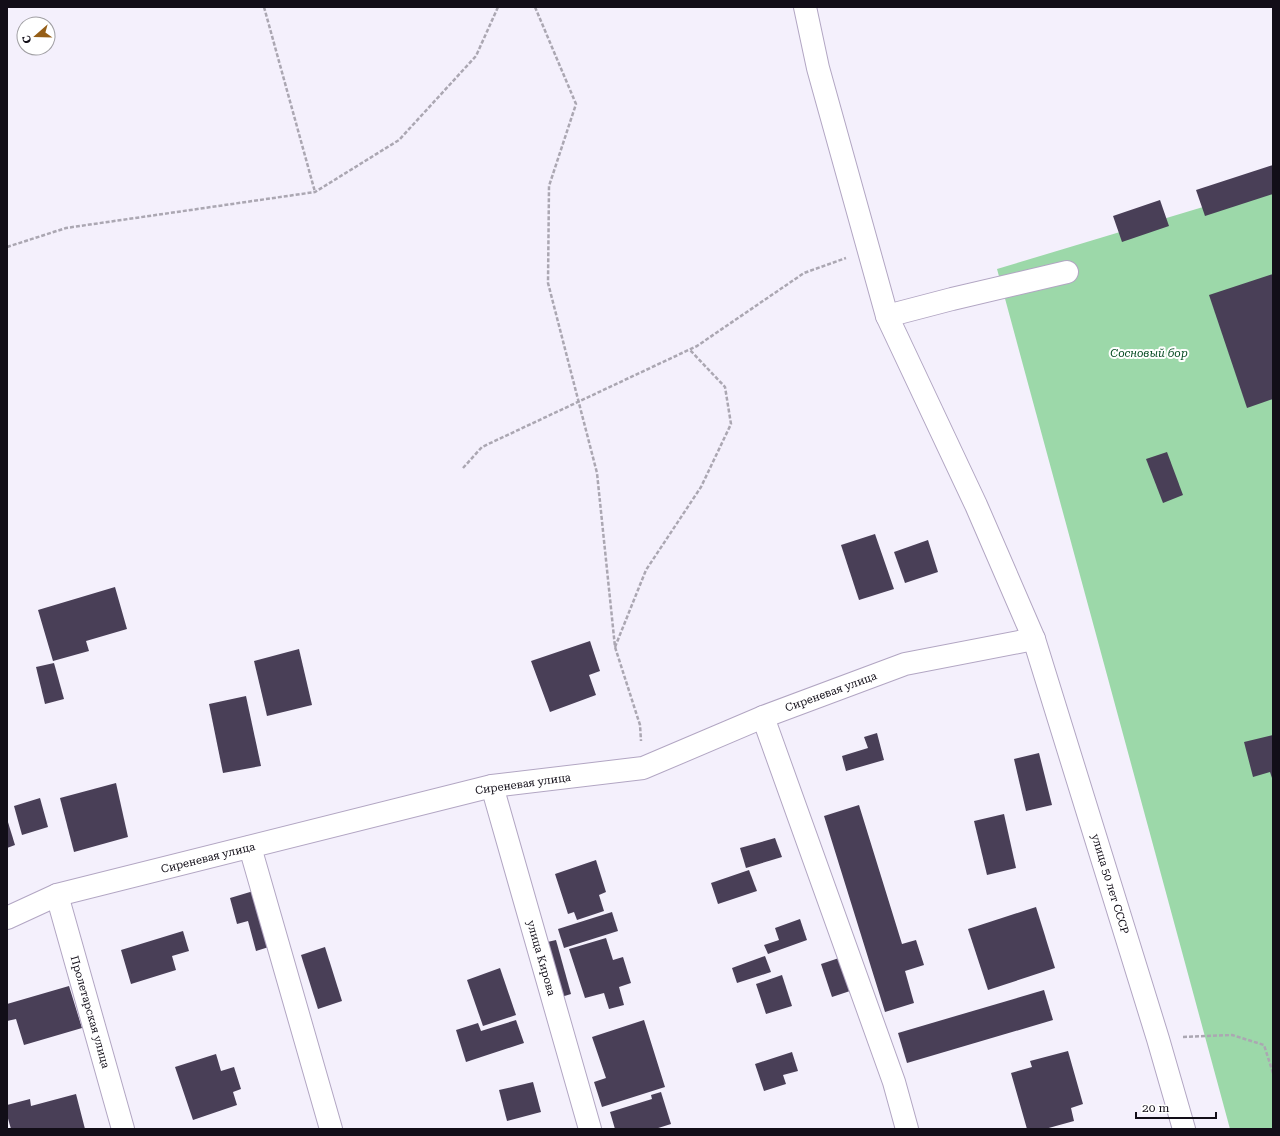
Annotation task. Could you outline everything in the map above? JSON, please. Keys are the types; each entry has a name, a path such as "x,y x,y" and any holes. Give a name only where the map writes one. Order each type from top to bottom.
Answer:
{"street":[{"name":"улица 50 лет СССР","path":"805,7 818,68 887,316 976,505 1034,639 1158,1039 1184,1129"},
{"path":"887,316 1067,272"},
{"name":"Сиреневая улица","path":"7,918 57,895 492,786 643,768 764,717 905,664 1034,639"},
{"path":"764,717 891,1074 908,1129"},
{"name":"улица Кирова","path":"492,786 590,1129"},
{"path":"250,847 332,1129"},
{"name":"Пролетарская улица","path":"57,895 123,1129"}],"path":[{"path":"264,7 315,192"},
{"path":"7,247 66,228 315,192 399,140 476,56 498,7"},
{"path":"535,7 576,104 550,186 548,283 597,474 614,647 640,725 643,768"},
{"path":"463,468 482,447 697,346 804,273 869,250"},
{"path":"614,647 646,570 701,488 732,424 725,387 690,350"},
{"path":"1158,1039 1232,1035 1264,1045 1273,1073"}],"green space":[{"name":"Сосновый бор","path":"1273,186 1273,1129 1230,1129 997,269"}],"building":[{"path":"1273,165 1273,194 1205,216 1196,190"},
{"path":"1160,200 1169,226 1122,242 1113,216"},
{"path":"1273,274 1273,399 1247,408 1209,295"},
{"path":"1167,452 1183,495 1163,503 1146,459"},
{"path":"875,534 894,589 859,600 841,545"},
{"path":"928,540 938,572 905,583 894,552"},
{"path":"115,587 127,629 86,641 89,651 53,661 38,610"},
{"path":"590,641 600,671 589,675 596,695 550,712 531,661"},
{"path":"299,649 312,705 267,716 254,661"},
{"path":"54,663 64,699 45,704 36,667"},
{"path":"246,696 261,766 223,773 209,704"},
{"path":"877,733 884,760 846,771 842,756 868,748 864,737"},
{"path":"1273,735 1273,781 1270,772 1253,777 1244,742"},
{"path":"1039,753 1052,805 1026,811 1014,759"},
{"path":"116,783 128,837 74,852 60,798"},
{"path":"40,798 48,827 22,835 14,806"},
{"path":"859,805 902,944 916,940 924,965 905,971 914,1003 885,1012 824,816"},
{"path":"1004,814 1016,868 987,875 974,821"},
{"path":"7,819 15,845 7,848"},
{"path":"775,838 782,857 746,868 740,848"},
{"path":"596,860 606,892 599,895 604,911 577,920 574,912 568,914 555,874"},
{"path":"749,870 757,891 718,904 711,883"},
{"path":"257,890 272,946 256,951 248,921 237,924 230,898"},
{"path":"1036,907 1055,968 988,990 968,929"},
{"path":"612,912 618,931 564,948 558,929"},
{"path":"800,919 807,940 768,954 764,945 779,940 775,928"},
{"path":"183,931 189,951 172,956 176,970 131,984 121,950"},
{"path":"606,938 613,960 623,957 631,983 619,987 624,1005 609,1009 604,993 585,998 569,949"},
{"path":"556,940 571,994 558,998 543,943"},
{"path":"325,947 342,1001 318,1009 301,955"},
{"path":"765,956 771,972 737,983 732,968"},
{"path":"839,958 850,991 832,997 821,964"},
{"path":"500,968 516,1015 483,1026 467,980"},
{"path":"782,975 792,1006 766,1014 756,984"},
{"path":"69,986 82,1028 24,1045 16,1019 7,1021 7,1004"},
{"path":"1044,990 1053,1020 907,1063 898,1033"},
{"path":"516,1020 524,1043 466,1062 456,1030 478,1023 481,1031"},
{"path":"644,1020 665,1087 602,1107 594,1082 606,1078 592,1037"},
{"path":"1068,1051 1083,1104 1071,1108 1074,1121 1045,1129 1027,1129 1011,1073 1032,1067 1030,1061"},
{"path":"792,1052 798,1071 783,1075 786,1084 764,1091 755,1064"},
{"path":"216,1054 221,1071 234,1067 241,1089 233,1092 237,1105 193,1120 175,1067"},
{"path":"533,1082 541,1112 507,1121 499,1090"},
{"path":"661,1092 671,1124 655,1129 615,1129 610,1112 652,1099 651,1095"},
{"path":"76,1094 85,1129 11,1129 7,1115 7,1105 30,1099 31,1106"}]}
